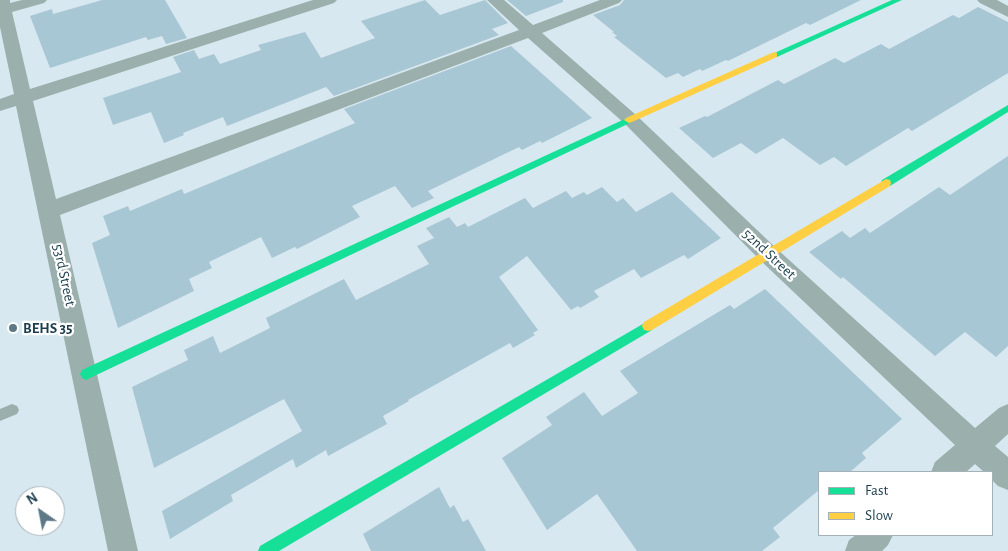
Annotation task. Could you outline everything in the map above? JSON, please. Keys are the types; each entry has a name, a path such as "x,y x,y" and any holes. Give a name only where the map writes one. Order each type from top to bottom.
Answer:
{"street":[{"path":"3,7 39,0"},
{"path":"0,105 329,0"},
{"name":"52nd Street","path":"495,0 630,119 769,255 1008,476"},
{"path":"50,210 614,0"},
{"path":"86,374 630,119 898,0"},
{"path":"985,0 1008,12"},
{"name":"53rd Street","path":"3,7 50,210 123,551"},
{"path":"265,551 769,255 1008,108"},
{"path":"947,471 1008,417"},
{"path":"860,551 877,536"}],"building":[{"path":"102,0 165,0 187,38 166,44 162,36 148,40 146,37 50,68 30,16 52,9 53,14"},
{"path":"425,0 440,15 485,0 508,23 492,29 499,35 334,96 326,87 227,126 223,117 164,143 151,112 113,125 103,98 181,72 173,57 194,50 199,59 214,54 220,64 261,50 258,45 305,32 321,58 375,38 361,21"},
{"path":"507,0 563,0 563,2 526,16"},
{"path":"624,0 861,0 810,25 806,23 728,61 726,60 702,71 700,69 683,77 678,73 666,78 614,37 617,36 612,32 614,32 593,15 620,5"},
{"path":"978,7 1008,22 1008,73 912,131 908,128 846,166 834,157 820,165 783,138 756,154 741,143 713,158 679,128 705,116 707,117 778,80 784,84 835,58 844,63 881,44 889,49 953,15 959,18"},
{"path":"511,46 592,118 542,143 540,141 522,150 519,147 428,191 434,198 412,208 395,186 352,206 360,217 297,249 295,247 272,258 261,237 209,262 212,268 189,279 194,291 118,328 92,243 110,235 103,216 128,206 130,211 182,189 184,194 312,141 355,123 344,109"},
{"path":"1008,156 1008,346 996,357 965,332 935,356 843,277 841,279 809,252 842,231 850,238 865,228 870,233 939,187 950,195"},
{"path":"602,187 617,202 623,198 636,212 672,192 721,238 688,259 684,255 641,278 634,269 594,291 599,297 580,308 578,306 571,310 527,256 499,277 538,330 533,333 535,335 513,348 510,343 408,400 383,416 387,424 328,456 326,450 296,468 293,459 231,495 233,501 170,539 162,511 302,431 284,399 154,468 132,387 188,360 184,350 213,336 220,353 270,328 266,318 344,279 356,300 429,264 417,246 434,238 426,228 449,217 457,227 465,223 468,227 525,198 533,208 566,191 572,198 584,192 587,195"},
{"path":"765,289 902,419 862,453 866,458 851,471 818,471 818,491 773,528 780,537 762,551 637,551 597,494 547,530 502,458 552,425 546,417 584,392 602,416 638,393 620,371 730,305 734,309"},
{"path":"439,487 450,508 454,505 463,522 468,519 486,551 371,551 363,534"}],"traffic: fast":[{"path":"774,55 898,0"},
{"path":"886,183 1008,108"},
{"path":"86,374 629,120"},
{"path":"265,551 648,326"}],"traffic: slow":[{"path":"629,120 774,55"},
{"path":"648,326 886,183"}],"place":[{"name":"BEHS 35","path":"13,328"}]}
